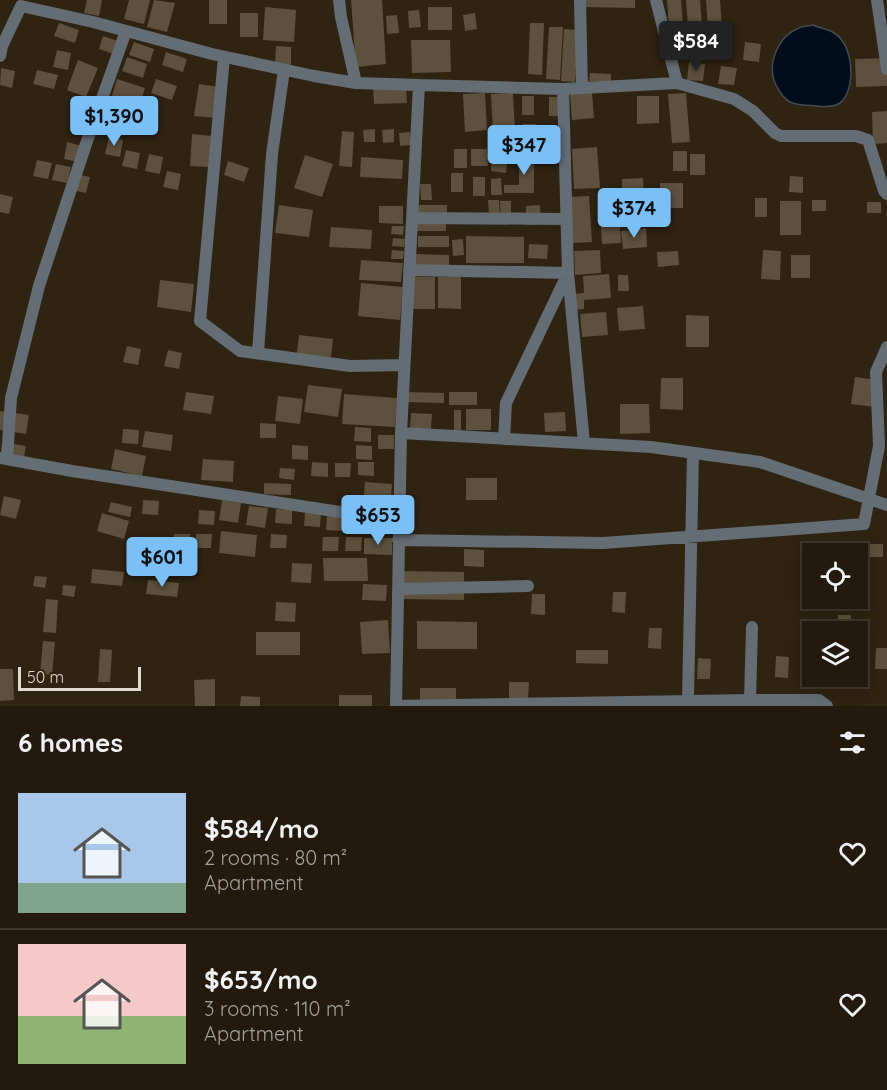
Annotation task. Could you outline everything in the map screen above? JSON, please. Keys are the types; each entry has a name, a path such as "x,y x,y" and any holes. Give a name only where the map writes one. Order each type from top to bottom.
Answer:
{"street":[{"path":"339,0 340,17 357,83"},
{"path":"580,0 582,88"},
{"path":"656,0 677,83"},
{"path":"877,0 887,69"},
{"path":"1,49 17,3 224,57 357,83 563,89 677,83 734,99 753,111 781,136 856,136 868,140 884,191 887,194"},
{"path":"126,31 39,286 11,399 4,458 72,471 399,521"},
{"path":"224,57 200,321 240,351 350,366 404,364"},
{"path":"258,353 272,154 284,70"},
{"path":"419,86 401,433 396,706 750,699 819,700 827,706"},
{"path":"563,89 568,273 584,444"},
{"path":"412,218 567,219"},
{"path":"410,270 568,273"},
{"path":"504,439 506,403 568,273"},
{"path":"398,540 603,543 864,524 879,447 876,372 887,347"},
{"path":"401,433 651,447 760,462 887,505"},
{"path":"688,700 693,453"},
{"path":"398,589 528,586"},
{"path":"750,699 752,627"}],"water":[{"path":"813,25 829,30 840,38 849,55 850,84 843,100 835,105 804,105 790,102 780,92 773,77 773,60 785,37 801,27"}],"building":[{"path":"87,0 102,0 99,16 84,13"},
{"path":"129,0 150,0 144,24 124,19"},
{"path":"154,0 175,3 167,32 147,27"},
{"path":"209,0 227,0 227,24 209,24"},
{"path":"351,0 382,0 386,64 356,67"},
{"path":"586,0 635,0 635,8 586,7"},
{"path":"667,0 681,0 685,52 671,53"},
{"path":"686,0 700,0 703,37 689,38"},
{"path":"706,0 720,0 723,44 709,45"},
{"path":"265,7 296,10 294,42 263,40"},
{"path":"428,7 452,7 452,30 428,30"},
{"path":"419,10 421,27 409,28 408,11"},
{"path":"240,13 258,13 258,37 240,37"},
{"path":"475,13 477,29 465,31 463,15"},
{"path":"397,15 399,33 387,34 386,16"},
{"path":"59,23 79,30 75,43 54,36"},
{"path":"530,23 544,23 542,75 528,74"},
{"path":"549,27 563,27 560,80 546,79"},
{"path":"564,29 578,30 575,82 561,81"},
{"path":"103,36 124,43 119,56 99,49"},
{"path":"411,40 450,40 451,72 412,73"},
{"path":"134,42 154,49 150,62 129,55"},
{"path":"745,42 761,44 759,62 743,60"},
{"path":"276,46 291,47 291,65 275,64"},
{"path":"57,50 71,53 68,70 53,67"},
{"path":"166,52 187,59 183,72 162,65"},
{"path":"127,57 147,64 143,78 122,71"},
{"path":"887,58 887,86 856,87 855,59"},
{"path":"78,60 98,68 86,97 67,90"},
{"path":"689,62 705,64 703,81 687,80"},
{"path":"721,66 737,68 734,85 718,84"},
{"path":"1,68 15,71 12,88 0,85"},
{"path":"37,70 58,75 54,89 33,84"},
{"path":"590,73 611,74 611,81 589,81"},
{"path":"117,79 145,88 135,121 107,112"},
{"path":"156,79 177,86 172,100 151,93"},
{"path":"199,84 219,87 215,118 194,116"},
{"path":"406,86 407,103 374,104 373,87"},
{"path":"485,93 487,130 465,132 463,94"},
{"path":"513,93 515,131 493,132 491,94"},
{"path":"592,93 594,118 572,120 570,94"},
{"path":"686,93 690,142 672,143 668,94"},
{"path":"522,96 534,96 534,115 522,115"},
{"path":"637,96 659,96 659,123 637,124"},
{"path":"549,97 561,97 561,116 549,116"},
{"path":"887,111 887,143 873,144 872,112"},
{"path":"523,124 536,124 536,143 523,143"},
{"path":"375,129 375,142 364,142 363,130"},
{"path":"394,129 394,142 383,143 382,130"},
{"path":"342,131 354,132 352,167 339,166"},
{"path":"410,132 411,145 400,146 399,133"},
{"path":"192,134 213,136 210,167 190,166"},
{"path":"109,137 123,140 120,157 105,154"},
{"path":"547,137 559,137 559,156 547,156"},
{"path":"67,142 82,146 79,162 64,159"},
{"path":"597,147 600,188 574,189 572,149"},
{"path":"454,149 467,149 467,168 454,168"},
{"path":"471,149 487,149 488,166 471,166"},
{"path":"126,150 140,153 137,169 122,166"},
{"path":"673,151 687,151 687,171 673,171"},
{"path":"492,152 508,154 506,173 491,171"},
{"path":"149,154 163,157 160,174 145,171"},
{"path":"519,154 534,154 534,193 504,193 504,185 519,185"},
{"path":"690,154 705,154 705,175 690,175"},
{"path":"305,155 333,164 322,197 294,188"},
{"path":"361,157 403,160 402,179 360,177"},
{"path":"37,160 52,163 48,179 33,176"},
{"path":"228,161 249,168 244,182 224,175"},
{"path":"56,164 71,167 67,183 52,180"},
{"path":"167,171 181,174 178,190 163,187"},
{"path":"451,173 463,173 463,192 451,192"},
{"path":"75,174 90,177 86,193 72,190"},
{"path":"790,176 803,177 803,193 789,192"},
{"path":"473,177 485,177 485,196 473,196"},
{"path":"501,178 502,195 491,195 491,179"},
{"path":"643,178 644,195 622,195 622,179"},
{"path":"660,183 683,183 683,208 660,208"},
{"path":"420,184 431,184 432,200 421,200"},
{"path":"0,194 13,197 9,214 0,212"},
{"path":"589,196 592,242 572,243 569,197"},
{"path":"618,196 621,243 602,244 599,197"},
{"path":"755,198 767,198 767,217 755,217"},
{"path":"488,200 499,200 500,216 489,216"},
{"path":"812,200 826,200 826,211 812,211"},
{"path":"500,201 511,201 511,217 501,218"},
{"path":"780,201 801,201 801,235 780,235"},
{"path":"867,202 881,202 881,213 867,213"},
{"path":"279,205 313,210 309,237 275,233"},
{"path":"416,205 447,205 447,216 416,216"},
{"path":"540,205 541,224 526,225 526,206"},
{"path":"379,206 403,206 403,224 379,223"},
{"path":"644,207 645,223 623,224 622,208"},
{"path":"415,220 446,220 446,231 415,231"},
{"path":"392,226 404,226 403,235 391,234"},
{"path":"331,227 372,230 371,249 329,247"},
{"path":"646,228 647,247 623,249 621,231"},
{"path":"418,236 449,236 449,247 418,247"},
{"path":"466,236 524,237 524,263 466,263"},
{"path":"393,238 405,239 404,247 392,246"},
{"path":"463,239 464,255 453,256 452,240"},
{"path":"529,244 548,245 547,259 528,258"},
{"path":"392,250 404,251 403,259 391,259"},
{"path":"600,250 601,273 575,275 574,251"},
{"path":"763,250 781,251 780,280 761,279"},
{"path":"678,251 679,265 658,267 657,252"},
{"path":"415,254 449,255 449,267 415,266"},
{"path":"791,255 810,255 810,278 791,278"},
{"path":"361,260 403,263 401,282 359,280"},
{"path":"609,274 611,298 584,300 584,309 573,310 573,294 584,293 583,276"},
{"path":"618,275 628,275 629,291 618,291"},
{"path":"412,277 435,277 435,309 412,309"},
{"path":"438,277 461,277 461,309 438,308"},
{"path":"160,280 194,284 191,312 157,307"},
{"path":"361,283 403,287 400,320 358,316"},
{"path":"643,306 645,329 619,331 617,308"},
{"path":"606,312 608,335 582,337 580,314"},
{"path":"686,315 709,316 709,347 686,347"},
{"path":"299,335 333,339 330,366 296,362"},
{"path":"127,346 141,349 138,365 123,362"},
{"path":"168,350 182,353 179,369 164,366"},
{"path":"855,377 877,380 874,407 851,404"},
{"path":"661,378 683,378 683,410 660,409"},
{"path":"308,385 342,389 338,417 304,412"},
{"path":"186,392 214,396 211,414 183,410"},
{"path":"406,392 444,393 444,403 405,402"},
{"path":"449,392 477,392 477,405 449,405"},
{"path":"344,394 397,398 395,427 342,424"},
{"path":"278,396 303,399 300,424 275,421"},
{"path":"620,404 649,404 650,433 620,434"},
{"path":"466,409 491,409 491,430 466,430"},
{"path":"454,410 461,410 461,430 454,430"},
{"path":"0,411 29,415 26,434 0,430"},
{"path":"565,412 566,431 545,432 544,413"},
{"path":"411,413 432,414 431,429 410,428"},
{"path":"260,423 276,424 276,438 260,438"},
{"path":"355,427 371,428 371,442 354,441"},
{"path":"123,429 139,430 138,444 122,443"},
{"path":"145,431 173,435 171,451 142,447"},
{"path":"378,435 394,435 394,449 378,449"},
{"path":"2,442 26,446 24,457 1,454"},
{"path":"292,445 308,446 308,460 292,459"},
{"path":"356,445 372,446 372,460 356,459"},
{"path":"115,449 146,456 142,476 111,469"},
{"path":"203,459 234,461 233,482 201,480"},
{"path":"312,462 328,463 328,477 311,476"},
{"path":"358,462 374,462 374,476 358,475"},
{"path":"335,463 351,463 350,477 335,477"},
{"path":"280,468 295,469 294,480 279,478"},
{"path":"466,478 497,478 497,500 466,500"},
{"path":"365,482 392,484 390,509 363,507"},
{"path":"264,483 291,484 291,495 264,494"},
{"path":"4,496 21,500 16,519 0,515"},
{"path":"143,500 159,501 158,515 142,514"},
{"path":"222,500 241,503 238,523 219,520"},
{"path":"111,502 132,507 130,517 108,512"},
{"path":"249,506 268,508 265,528 246,525"},
{"path":"276,509 292,510 292,524 275,523"},
{"path":"199,510 215,511 214,525 198,524"},
{"path":"305,512 321,513 320,527 304,526"},
{"path":"102,513 129,521 124,539 97,531"},
{"path":"327,516 343,517 343,531 326,530"},
{"path":"352,519 368,520 367,534 351,533"},
{"path":"221,531 257,535 255,557 219,553"},
{"path":"174,534 190,534 190,548 173,547"},
{"path":"196,534 212,534 211,548 195,548"},
{"path":"271,534 287,535 286,548 270,548"},
{"path":"323,537 339,537 338,551 322,551"},
{"path":"346,537 362,537 361,551 345,551"},
{"path":"364,538 392,538 392,555 364,554"},
{"path":"868,544 883,544 883,557 868,557"},
{"path":"150,548 180,552 178,564 149,560"},
{"path":"464,549 484,550 484,567 464,566"},
{"path":"323,558 367,558 368,581 324,581"},
{"path":"292,563 312,564 311,583 291,582"},
{"path":"92,569 124,572 122,586 91,583"},
{"path":"404,571 464,572 464,600 404,599"},
{"path":"35,576 47,577 45,588 33,586"},
{"path":"148,580 179,583 177,597 146,594"},
{"path":"363,584 387,585 386,601 362,600"},
{"path":"63,585 76,586 74,597 62,595"},
{"path":"613,592 626,592 625,613 612,612"},
{"path":"532,594 545,594 545,615 531,614"},
{"path":"46,599 58,600 56,633 43,632"},
{"path":"276,602 296,603 295,622 275,621"},
{"path":"838,615 851,615 851,621 838,621"},
{"path":"388,620 390,653 362,654 360,622"},
{"path":"417,621 477,622 477,649 417,649"},
{"path":"649,628 662,628 661,649 648,648"},
{"path":"256,632 300,632 300,655 256,655"},
{"path":"43,641 55,642 52,675 40,674"},
{"path":"876,648 887,648 887,669 875,669"},
{"path":"100,649 112,650 110,682 98,682"},
{"path":"576,650 608,650 608,664 576,663"},
{"path":"776,656 789,657 788,678 775,677"},
{"path":"698,658 711,659 710,679 697,679"},
{"path":"0,669 13,669 14,700 0,701"},
{"path":"215,679 215,706 195,706 194,680"},
{"path":"509,682 529,682 528,700 509,699"},
{"path":"420,688 456,688 456,706 420,706"},
{"path":"339,695 372,695 372,706 339,706"},
{"path":"241,696 260,697 260,706 240,706"}]}
